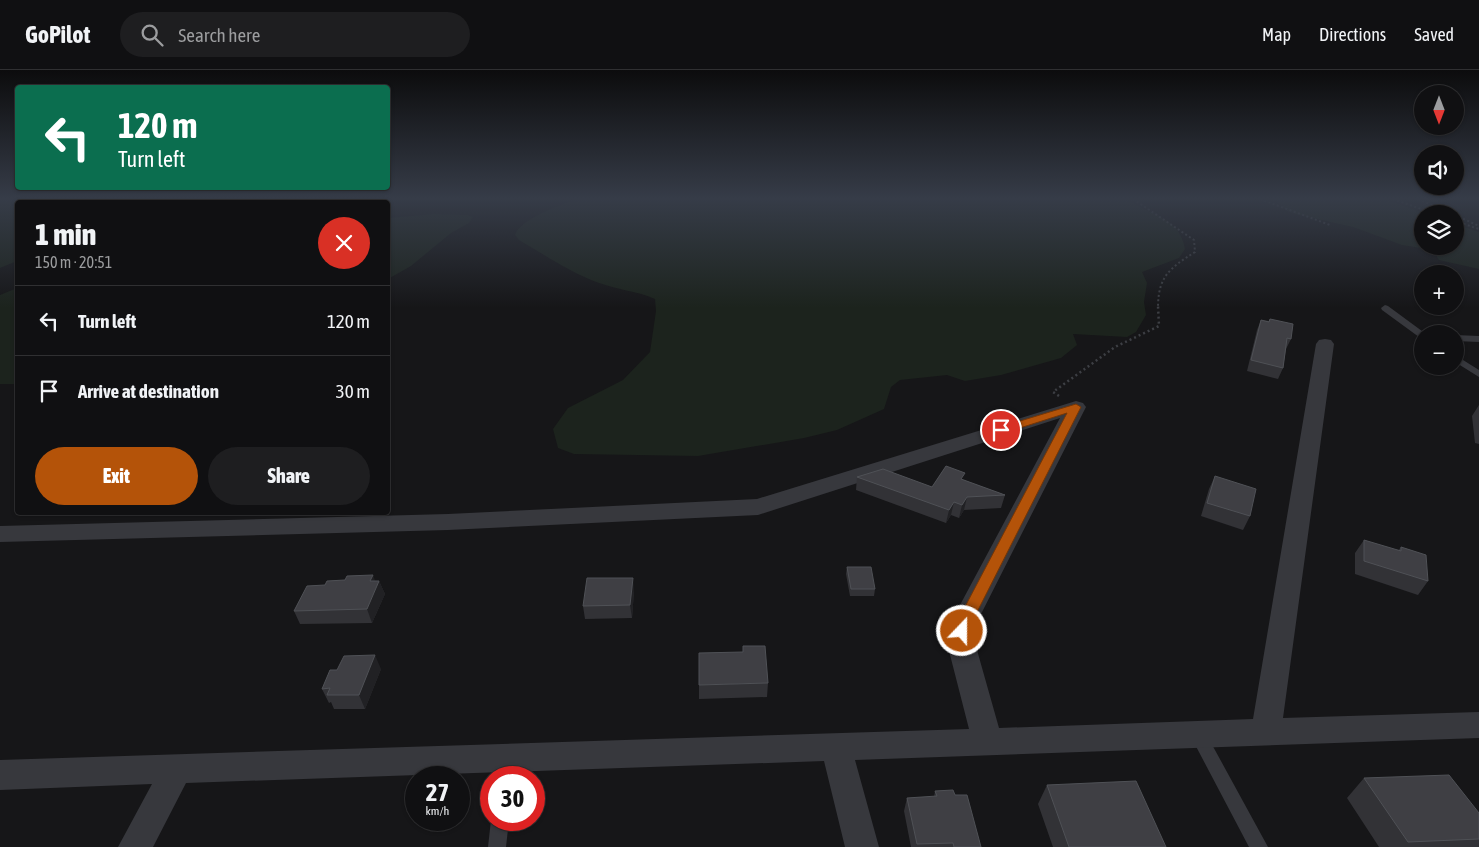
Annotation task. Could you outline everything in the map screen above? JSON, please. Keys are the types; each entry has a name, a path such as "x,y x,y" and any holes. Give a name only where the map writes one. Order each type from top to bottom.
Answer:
{"street":[{"path":"1266,733 1325,344"},
{"path":"0,534 448,522 758,507 1076,407"},
{"path":"988,742 962,643 962,631 1076,407"},
{"path":"534,766 836,748 1479,726"},
{"path":"836,748 862,847"},
{"path":"0,775 177,769 480,768"},
{"path":"135,847 177,769"}],"lane":[{"path":"1385,308 1414,329"},
{"path":"1464,338 1479,339"},
{"path":"1464,364 1479,374"},
{"path":"1198,735 1259,847"},
{"path":"497,847 499,831"}],"path":[{"path":"1076,407 1053,392 1115,347 1159,326 1158,288 1169,269 1196,252 1194,240 1187,235"}],"shaded area":[{"path":"0,235 15,235 15,262 0,268"},
{"path":"390,235 448,235 411,266 390,278"},
{"path":"515,235 1180,235 1185,249 1179,258 1142,272 1147,283 1144,302 1146,315 1136,332 1127,337 1073,334 1077,345 1061,358 1001,375 965,381 947,375 900,380 891,387 884,409 837,430 804,438 698,456 574,454 558,448 553,429 568,408 623,380 650,352 656,311 655,299 589,279 548,258 519,240"},
{"path":"1375,235 1414,235 1414,247 1402,245"},
{"path":"1464,235 1479,235 1479,269 1439,260 1437,255 1464,255"},
{"path":"15,289 15,384 0,384 0,295"}],"building":[{"path":"1270,319 1293,324 1291,339 1287,338 1283,368 1251,360 1261,320 1269,322"},
{"path":"946,466 965,473 961,479 1005,495 967,497 962,505 954,502 949,510 857,477 883,469 932,487"},
{"path":"1215,476 1256,489 1250,516 1207,503"},
{"path":"1364,540 1401,551 1401,547 1426,555 1428,581 1364,561"},
{"path":"847,567 871,567 875,589 851,589"},
{"path":"373,575 370,581 379,581 367,609 294,611 307,586 325,585 327,581 345,580 347,576"},
{"path":"587,578 633,578 630,605 583,606"},
{"path":"743,646 765,646 768,683 699,685 699,653 743,652"},
{"path":"375,655 359,695 327,695 330,688 322,689 330,670 337,670 344,656"},
{"path":"1449,775 1479,813 1479,839 1408,842 1364,778"},
{"path":"1136,781 1166,847 1069,847 1047,785"},
{"path":"953,790 955,795 967,795 981,847 954,847 953,843 917,844 907,798 937,796 935,791"}],"route":[{"path":"962,631 1076,407 1001,430"}]}
